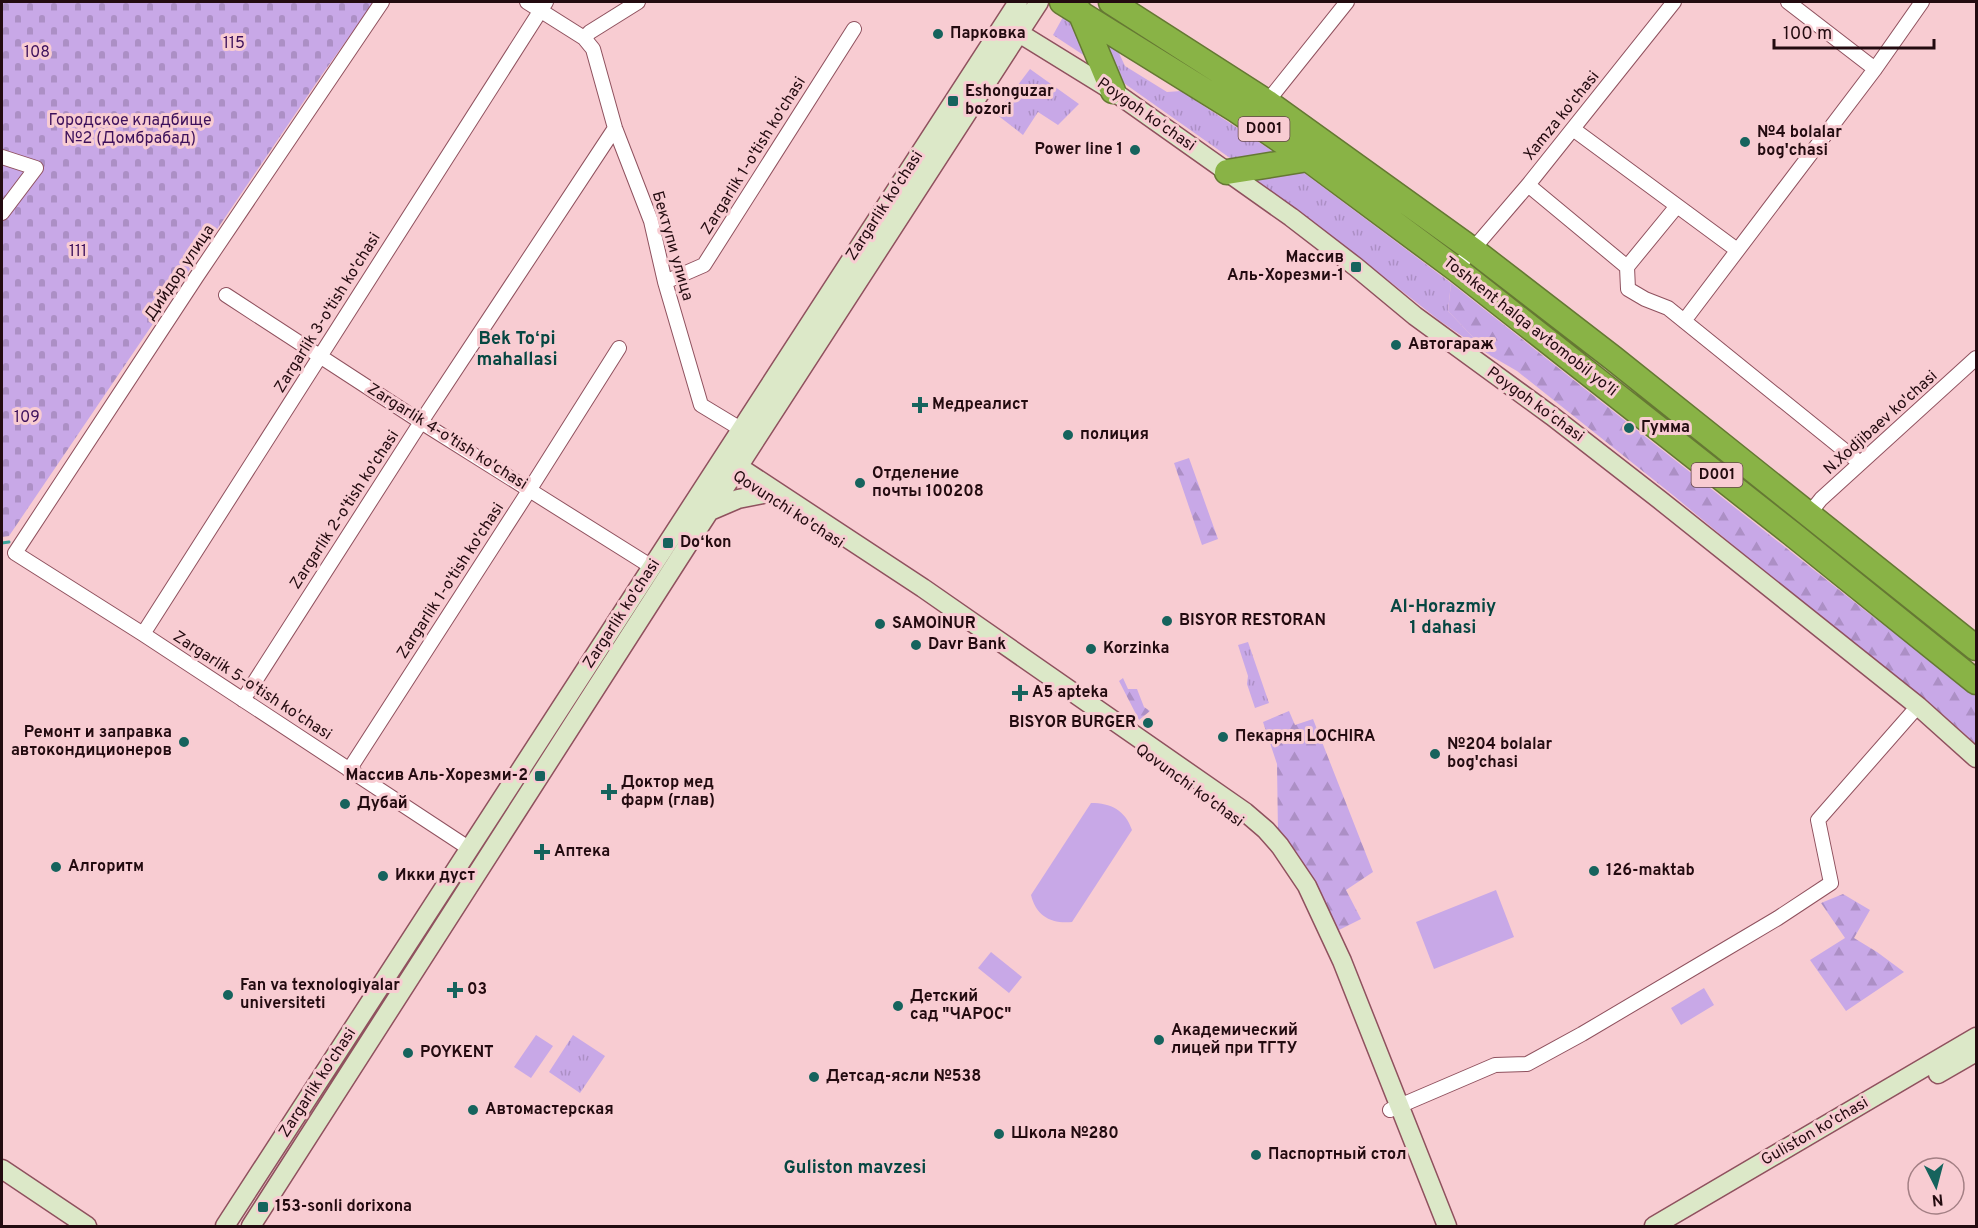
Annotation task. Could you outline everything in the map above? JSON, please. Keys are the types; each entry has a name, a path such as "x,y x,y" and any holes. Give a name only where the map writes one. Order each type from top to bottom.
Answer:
{"highway":[{"name":"Toshkent halqa avtomobil yo'li","path":"1112,2 1267,102 1473,250 1613,358 1977,648"},
{"name":"Toshkent halqa avtomobil yo'li","path":"1071,7 1236,110 1308,159 1456,269 1977,682"},
{"path":"1071,7 1113,91"},
{"path":"1227,172 1308,159"}],"main road":[{"name":"Zargarlik ko'chasi","path":"225,1227 1018,2"},
{"name":"Zargarlik ko'chasi","path":"250,1227 1039,2"},
{"name":"Poygoh koʻchasi","path":"1019,33 1113,91 1328,245 1476,362 1552,416 1918,706 1977,758"},
{"name":"Qovunchi ko'chasi","path":"720,462 1014,651 1266,830 1292,861 1342,961 1435,1227"},
{"name":"Qovunchi ko'chasi","path":"736,472 763,494 918,595 1116,732 1238,820 1260,841 1296,889 1333,964 1447,1227"},
{"path":"709,512 738,499 763,494"},
{"name":"Zargarlik 4-o'tish ko'chasi","path":"652,567 668,577"},
{"path":"470,849 486,859"},
{"path":"415,934 432,945"},
{"name":"Guliston ko'chasi","path":"1654,1227 1977,1037"},
{"name":"Guliston ko'chasi","path":"1675,1227 1854,1120 1977,1052"},
{"path":"2,1169 87,1227"},
{"path":"2,1181 67,1227"}],"street":[{"name":"Дийдор улица","path":"8,553 382,2"},
{"path":"527,2 543,6 584,38 639,2"},
{"path":"1267,102 1347,2"},
{"name":"Xamza ko'chasi","path":"1456,269 1528,185 1674,2"},
{"path":"1788,2 1875,69"},
{"path":"1684,321 1875,69 1922,2"},
{"name":"Zargarlik 3-o'tish ko'chasi","path":"143,634 543,6"},
{"name":"Zargarlik 1-o'tish ko'chasi","path":"665,282 704,265 854,29"},
{"name":"Бектупи улица","path":"584,38 593,49 615,128 651,221 665,282 700,405 757,439"},
{"name":"Zargarlik 2-o'tish ko'chasi","path":"243,700 421,422 615,128"},
{"path":"1573,129 1737,250"},
{"path":"2,157 36,168 2,213"},
{"path":"1528,185 1627,267"},
{"path":"1677,206 1627,267 1628,289 1668,308 1860,464"},
{"name":"Zargarlik 4-o'tish ko'chasi","path":"226,295 421,422 652,567"},
{"name":"Zargarlik 1-o'tish ko'chasi","path":"349,770 619,348"},
{"name":"N.Xodjibaev ko'chasi","path":"1809,514 1821,499 1977,358"},
{"name":"Zargarlik 5-o'tish ko'chasi","path":"8,553 143,634 470,849"},
{"path":"1395,1108 1495,1065 1527,1064 1724,950 1831,883 1818,820 1918,706"}],"green space":[{"name":"Городское кладбище №2 (Домбрабад)","path":"2,2 374,2 321,76 9,536 2,537"},
{"path":"1063,17 1076,24 1097,64 1053,35"},
{"path":"1101,40 1118,51 1125,66 1167,92 1181,91 1277,154 1237,163 1111,74"},
{"path":"1030,69 1079,104 1058,125 1038,112 1023,135 996,114"},
{"path":"1295,166 1451,283 1448,311 1491,356 1440,321 1319,226 1252,178"},
{"path":"1451,283 1867,612 1972,692 1976,697 1976,744 1923,697 1860,651 1674,496 1517,371 1491,356 1448,311"},
{"path":"1189,458 1218,539 1202,545 1174,463"},
{"path":"1248,642 1269,703 1255,708 1238,645"},
{"path":"1123,678 1128,689 1137,689 1144,707 1150,711 1139,720 1119,681"},
{"path":"1289,711 1295,725 1313,719 1373,872 1346,890 1361,919 1335,932 1278,834 1277,764 1263,722"},
{"path":"1091,803 1105,804 1116,809 1125,817 1132,830 1072,922 1057,922 1041,913 1031,895"},
{"path":"1496,890 1514,937 1434,969 1416,922"},
{"path":"1843,894 1870,910 1854,938 1904,972 1846,1011 1810,960 1845,938 1821,903"},
{"path":"991,952 1022,977 1009,993 978,968"},
{"path":"1704,988 1714,1005 1681,1025 1671,1008"},
{"path":"536,1035 553,1046 531,1078 514,1067"},
{"path":"573,1035 605,1056 580,1093 549,1072"}],"waterway":[{"path":"2,543 9,542"}],"place":[{"name":"Парковка","path":"938,34"},
{"name":"Eshonguzar bozori","path":"953,101"},
{"name":"№4 bolalar bog'chasi","path":"1745,142"},
{"name":"Power line 1","path":"1135,150"},
{"name":"Массив Аль-Хорезми-1","path":"1356,267"},
{"name":"Автогараж","path":"1396,345"},
{"name":"Медреалист","path":"920,405"},
{"name":"Гумма","path":"1629,428"},
{"name":"полиция","path":"1068,435"},
{"name":"Отделение почты 100208","path":"860,483"},
{"name":"Doʻkon","path":"668,543"},
{"name":"BISYOR RESTORAN","path":"1167,621"},
{"name":"SAMOINUR","path":"880,624"},
{"name":"Davr Bank","path":"916,645"},
{"name":"Korzinka","path":"1091,649"},
{"name":"A5 apteka","path":"1020,693"},
{"name":"BISYOR BURGER","path":"1148,723"},
{"name":"Пекарня LOCHIRA","path":"1223,737"},
{"name":"Ремонт и заправка автокондиционеров","path":"184,742"},
{"name":"№204 bolalar bog'chasi","path":"1435,754"},
{"name":"Массив Аль-Хорезми-2","path":"540,776"},
{"name":"Доктор мед фарм (глав)","path":"609,792"},
{"name":"Дубай","path":"345,804"},
{"name":"Аптека","path":"542,852"},
{"name":"Алгоритм","path":"56,867"},
{"name":"126-maktab","path":"1594,871"},
{"name":"Икки дуст","path":"383,876"},
{"name":"03","path":"455,990"},
{"name":"Fan va texnologiyalar universiteti","path":"228,995"},
{"name":"Детский сад \"ЧАРОС\"","path":"898,1006"},
{"name":"Академический лицей при ТГТУ","path":"1159,1040"},
{"name":"POYKENT","path":"408,1053"},
{"name":"Детсад-ясли №538","path":"814,1077"},
{"name":"Автомастерская","path":"473,1110"},
{"name":"Школа №280","path":"999,1134"},
{"name":"Паспортный стол","path":"1256,1155"},
{"name":"153-sonli dorixona","path":"263,1207"}],"district":[{"name":"Bek Toʻpi mahallasi","path":"517,349"},
{"name":"Al-Horazmiy 1 dahasi","path":"1443,617"},
{"name":"Guliston mavzesi","path":"855,1168"}],"park label":[{"name":"115","path":"234,44"},
{"name":"108","path":"37,53"},
{"name":"111","path":"78,252"},
{"name":"109","path":"27,418"}]}
